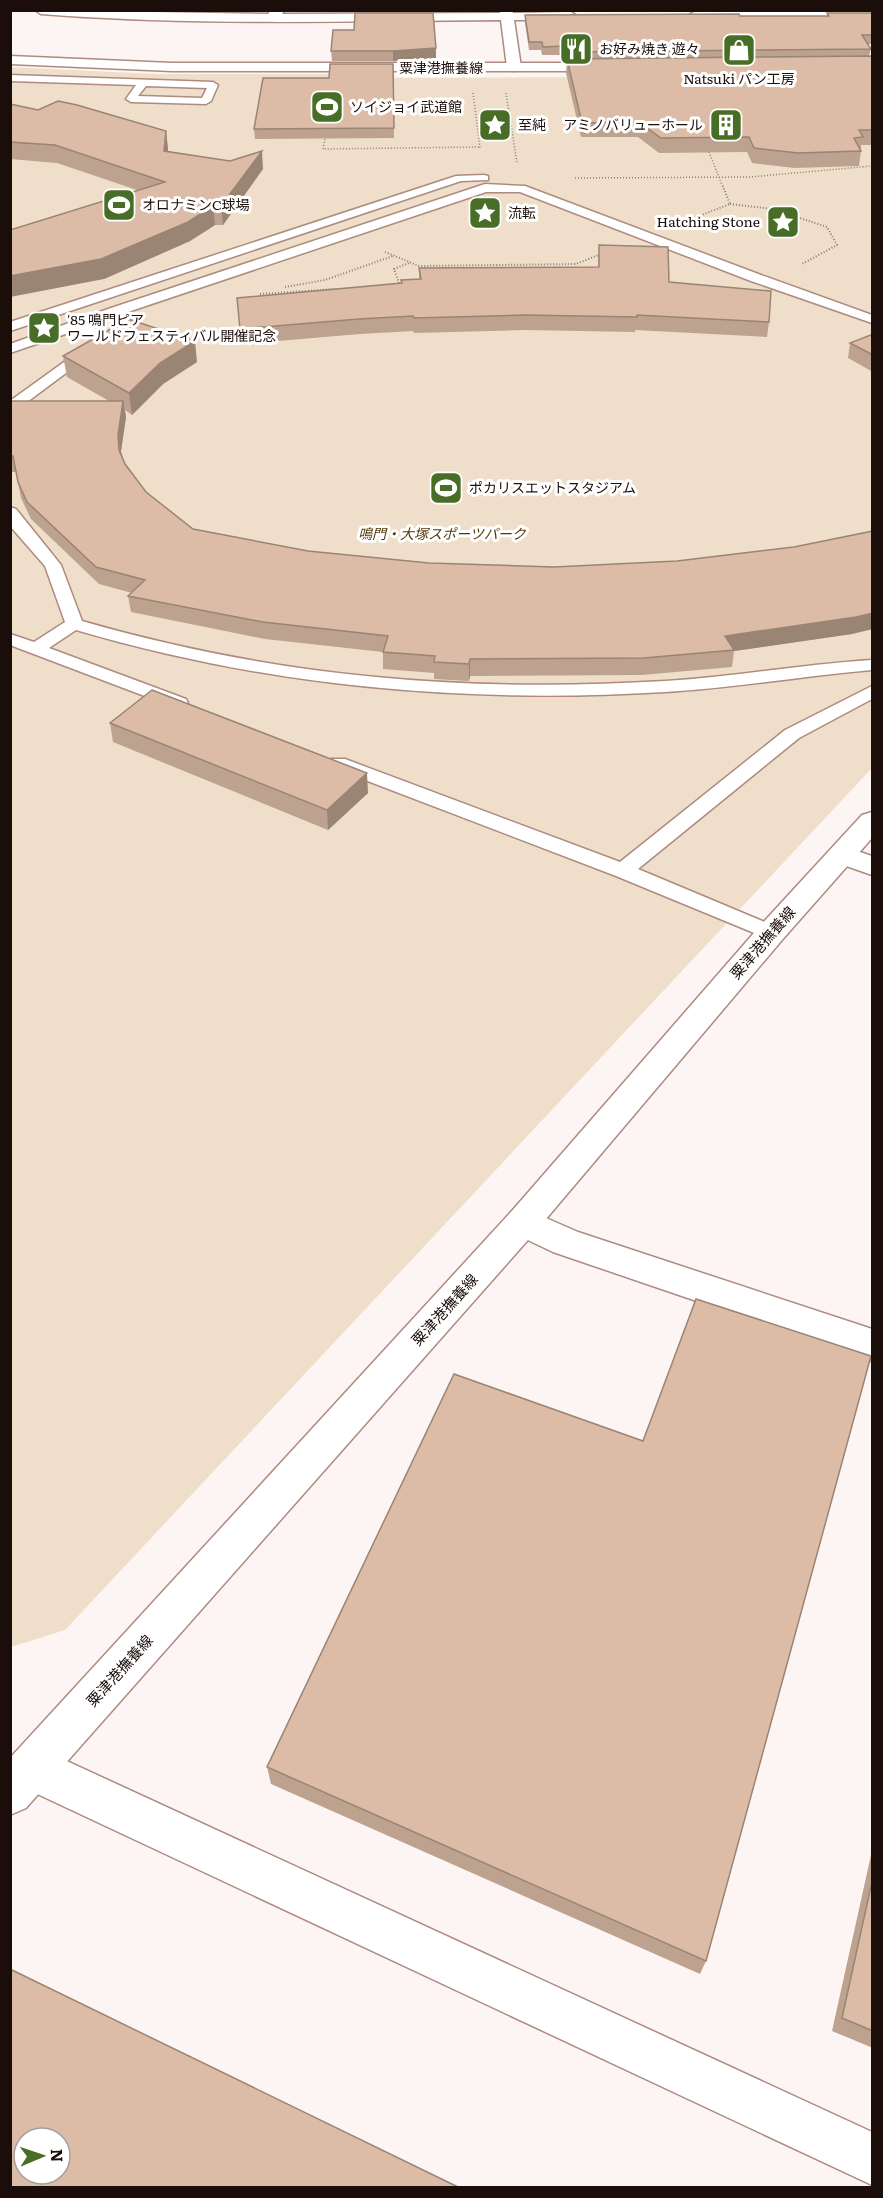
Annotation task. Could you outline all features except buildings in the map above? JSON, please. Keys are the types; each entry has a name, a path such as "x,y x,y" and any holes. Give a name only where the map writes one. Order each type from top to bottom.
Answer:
{"street":[{"path":"41,10 118,13 589,16"},
{"path":"506,14 514,68"},
{"path":"684,16 873,15"},
{"name":"粟津港撫養線","path":"10,60 84,65 172,67 628,67"},
{"name":"粟津港撫養線","path":"18,1771 523,1222 771,933 857,861 873,821"},
{"path":"523,1222 566,1242 873,1344"},
{"path":"18,1771 873,2159"}],"lane":[{"path":"70,82 84,65"},
{"path":"10,78 213,86 206,101 126,99 142,84"},
{"path":"10,327 460,178 484,178"},
{"path":"10,349 485,188 520,183 647,236 873,319"},
{"path":"10,408 106,338 78,325"},
{"path":"10,512 21,529 53,565 74,624"},
{"path":"36,648 74,624 134,643 250,667 365,681 438,687 525,690 697,684 873,665"},
{"path":"10,639 202,711"},
{"path":"623,871 792,734 873,692"},
{"path":"324,758 623,871 771,933"}],"path":[{"path":"472,85 484,178"},
{"path":"505,86 520,183 762,177 873,166"},
{"path":"325,139 323,149 480,147"},
{"path":"709,152 730,204"},
{"path":"346,234 419,266 490,266 576,264 730,204 773,209 827,228 837,245 770,282"},
{"path":"314,295 338,292 336,289 262,295 259,292 325,280 394,255"},
{"path":"401,291 395,270 410,262"},
{"path":"576,264 585,268"},
{"path":"490,266 491,274"}],"green space":[{"name":"鳴門・大塚スポーツパーク","path":"11,67 155,74 359,74 379,78 628,77 872,71 872,768 65,1630 11,1647"}],"place":[{"name":"お好み焼き 遊々","path":"576,49"},
{"name":"Natsuki パン工房","path":"739,50"},
{"name":"ソイジョイ武道館","path":"327,107"},
{"name":"至純","path":"495,125"},
{"name":"アミノバリューホール","path":"726,125"},
{"name":"オロナミンC球場","path":"119,205"},
{"name":"流転","path":"485,213"},
{"name":"Hatching Stone","path":"783,222"},
{"name":"'85 鳴門ピア ワールドフェスティバル開催記念","path":"44,328"},
{"name":"ポカリスエットスタジアム","path":"446,488"}]}
